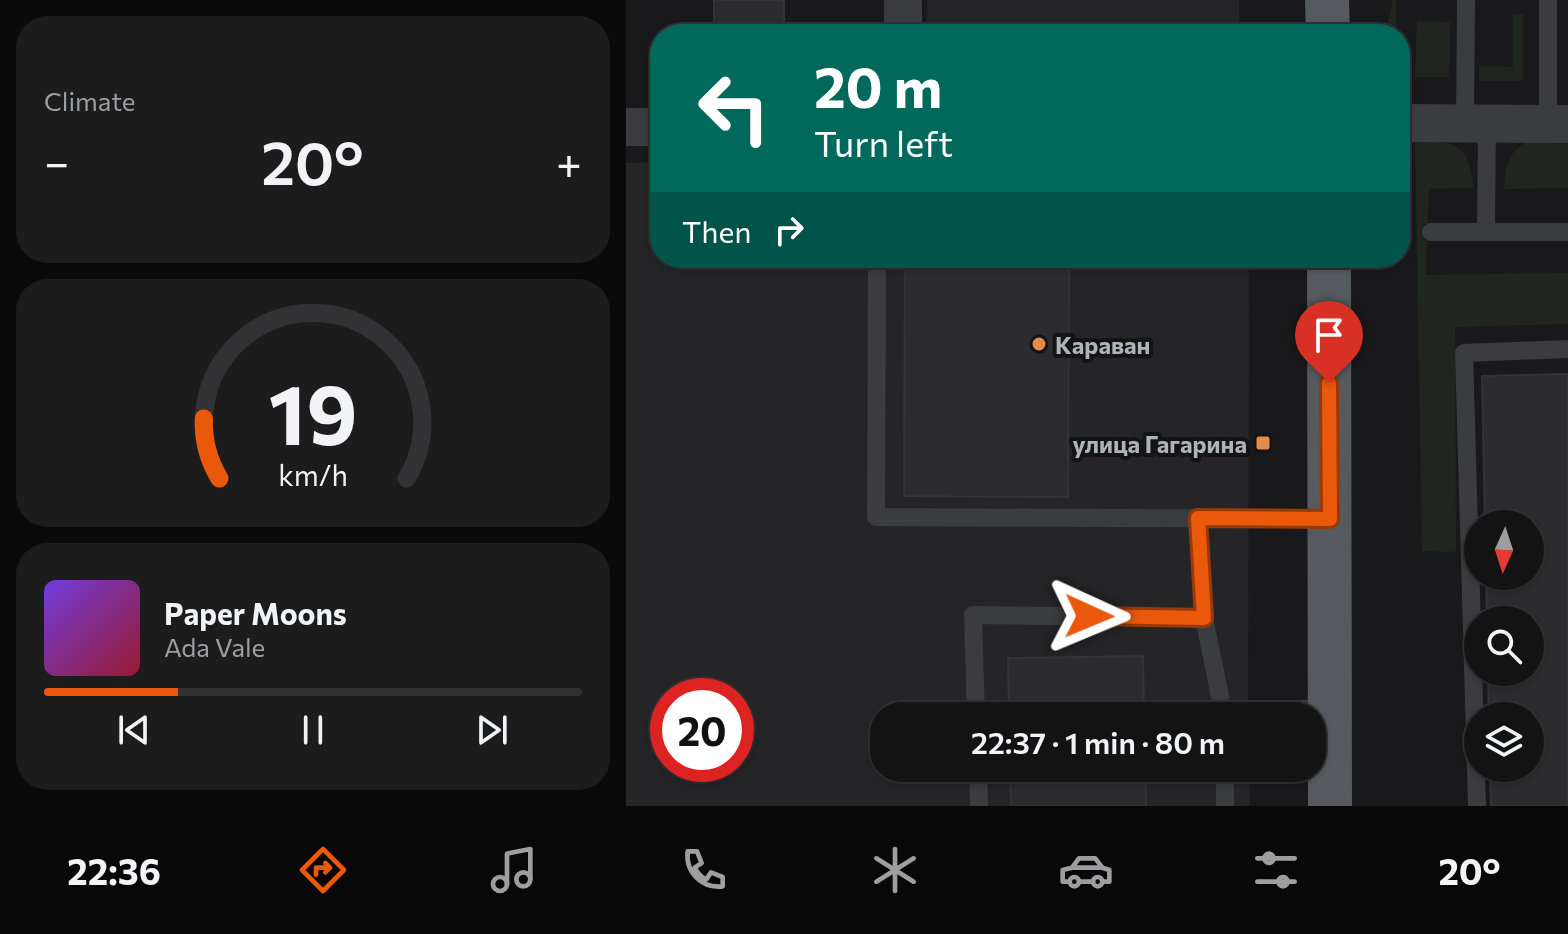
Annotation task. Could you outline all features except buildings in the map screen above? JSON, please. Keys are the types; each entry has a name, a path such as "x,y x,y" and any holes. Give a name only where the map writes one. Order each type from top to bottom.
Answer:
{"main road":[{"path":"1327,0 1328,24"},
{"path":"1329,268 1330,806"}],"street":[{"path":"903,0 903,24"},
{"path":"1410,123 1558,124"},
{"path":"626,127 650,127"}],"lane":[{"path":"1466,0 1486,232"},
{"path":"1548,0 1558,124"},
{"path":"1431,232 1568,232"},
{"path":"877,268 876,517 1330,519"},
{"path":"1477,806 1464,353 1568,349"},
{"path":"1198,518 1204,618 1222,702"},
{"path":"976,702 973,615 1204,618"},
{"path":"1326,709 1330,709"},
{"path":"978,782 979,806"},
{"path":"1225,782 1225,806"}],"shaded area":[{"path":"927,0 1239,0 1239,24 926,24"},
{"path":"1393,0 1396,0 1396,24 1387,24"},
{"path":"1513,14 1523,14 1523,81 1479,81 1479,66 1513,67"},
{"path":"1417,21 1450,22 1449,77 1415,77"},
{"path":"1415,141 1441,142 1458,148 1468,162 1474,188 1429,189 1426,275 1568,273 1568,324 1455,327 1456,552 1422,551"},
{"path":"1527,142 1568,142 1568,188 1504,189 1508,162 1515,151"},
{"path":"650,162 650,268 1249,268 1248,702 870,702 870,782 1249,782 1250,806 626,806 626,163"}],"place":[{"name":"Караван","path":"1039,344"},
{"name":"улица Гагарина","path":"1263,443"}],"route":[{"path":"1089,616 1204,618 1198,518 1330,519 1329,383"}]}
